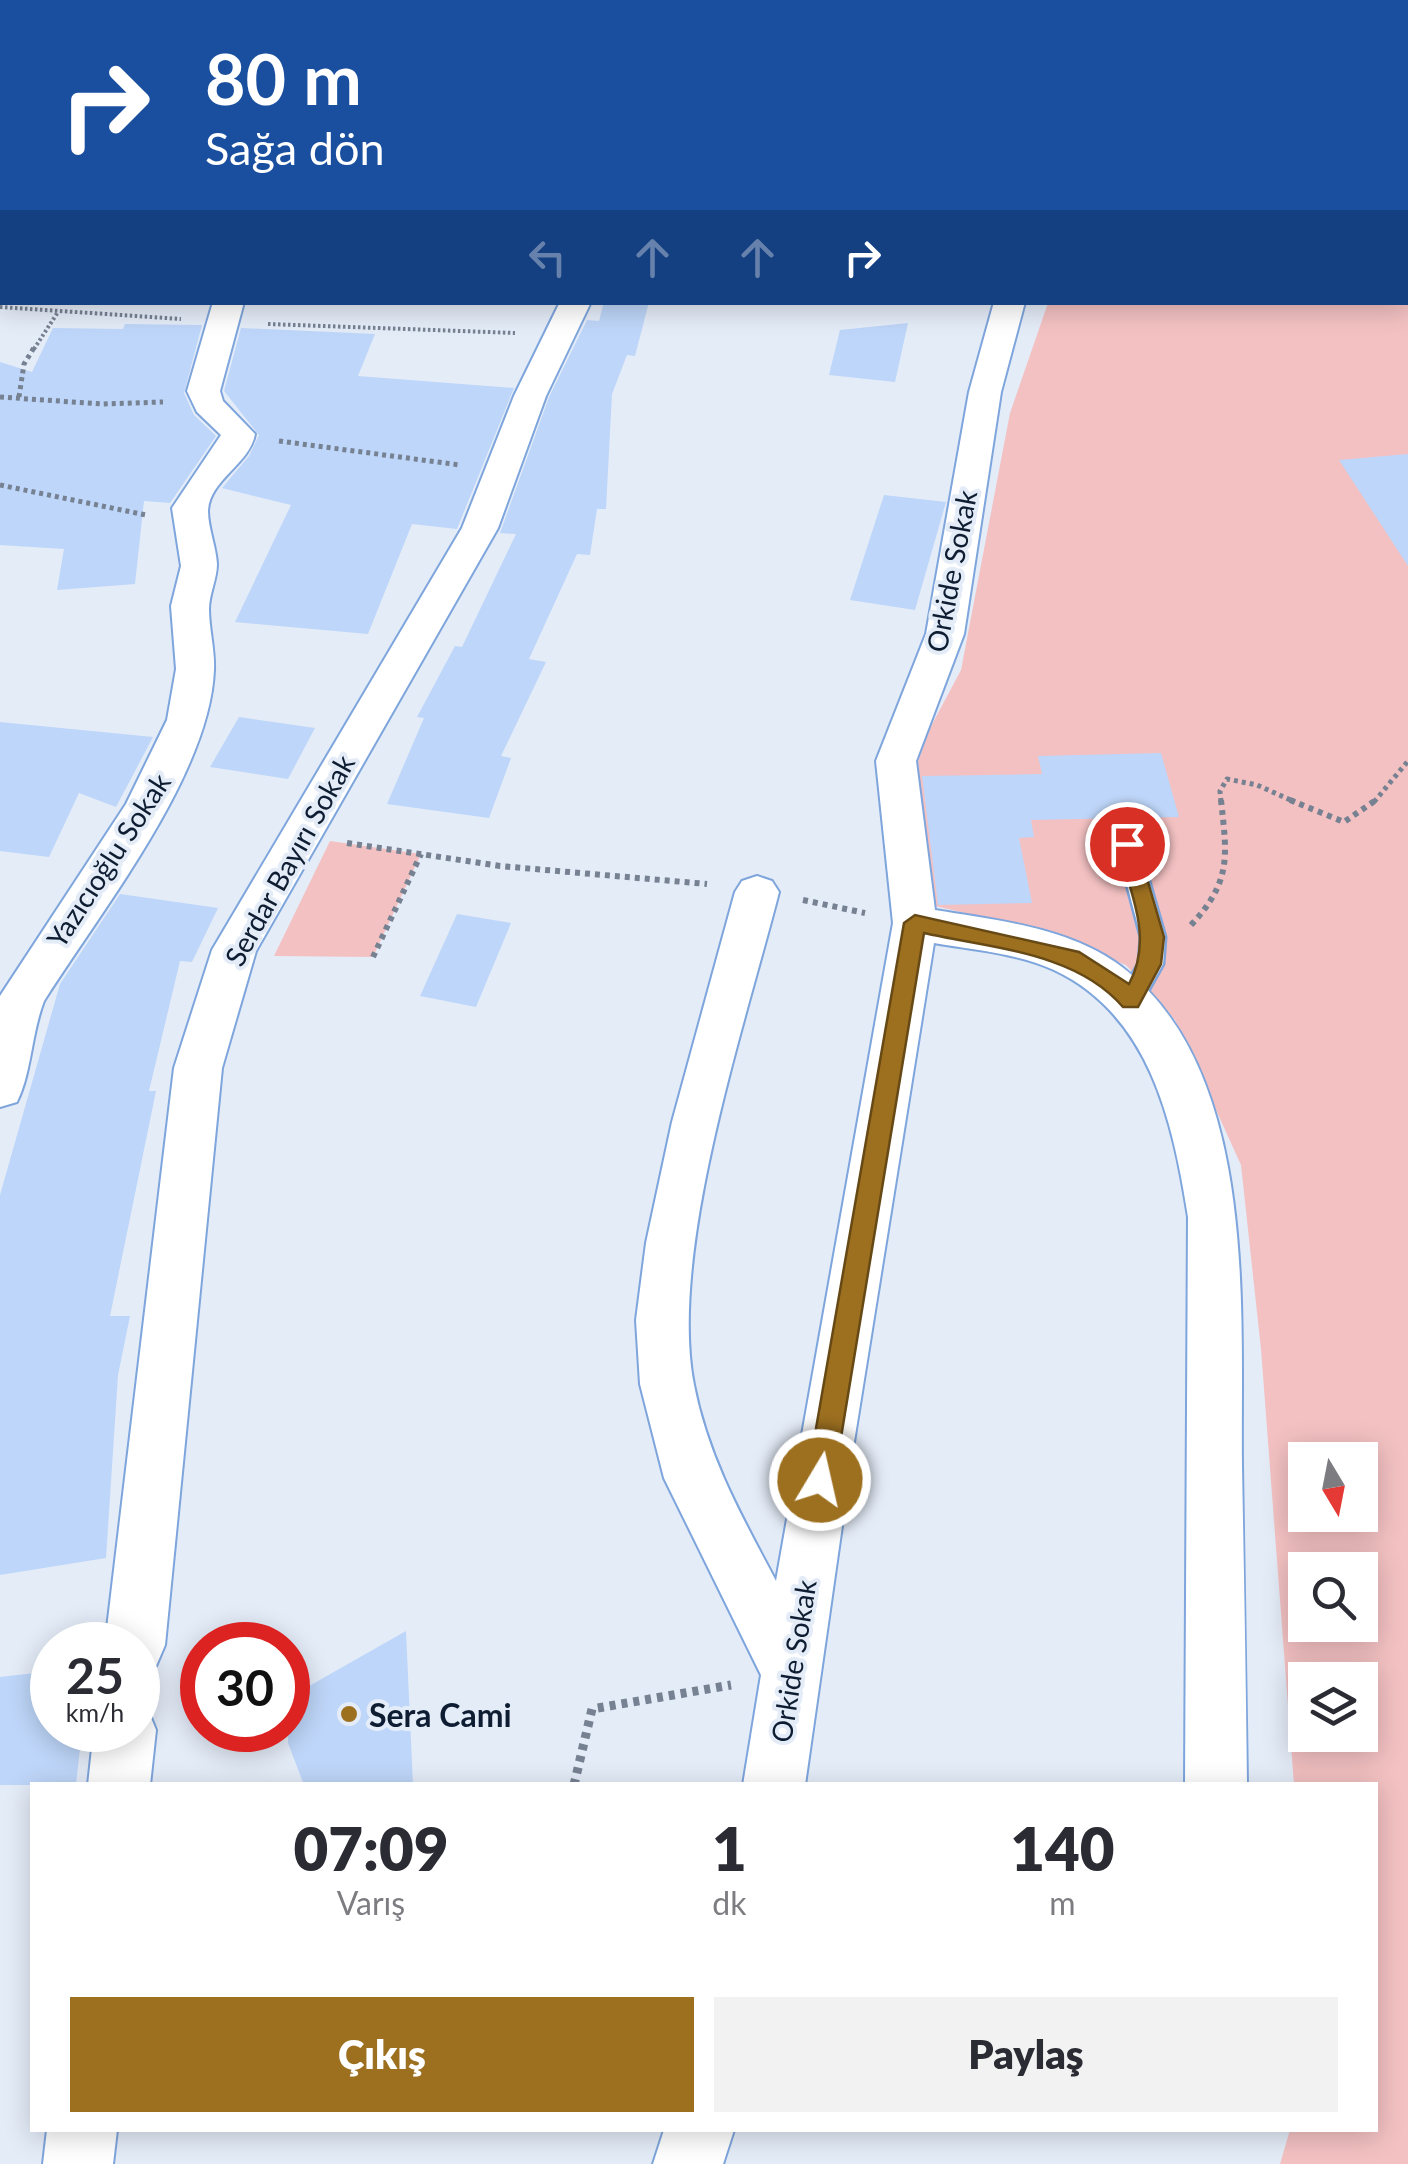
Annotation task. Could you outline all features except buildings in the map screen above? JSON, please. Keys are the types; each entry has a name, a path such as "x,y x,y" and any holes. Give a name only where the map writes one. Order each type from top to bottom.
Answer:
{"street":[{"path":"990,305 993,350"},
{"name":"Orkide Sokak","path":"774,1782 826,1442 915,923 896,761 945,634 993,350 1009,305"},
{"path":"228,312 206,372 205,400 238,434"},
{"name":"Serdar Bayırı Sokak","path":"137,1622 198,1068 210,1014 234,950 480,528 566,319"},
{"name":"Yazıcıoğlu Sokak","path":"0,1088 8,1034 23,996 45,956 141,814 170,763 187,720 195,669 190,606 198,566 194,496 236,445 238,434"},
{"path":"757,892 696,1122 670,1243 662,1320 667,1384 692,1478 792,1674"},
{"path":"915,923 1071,958 1115,983 1140,982 1161,1047 1186,1097 1203,1149 1212,1218 1218,1477 1216,1782"},
{"path":"119,1782 123,1752"},
{"path":"78,2164 82,2132"},
{"path":"688,2164 698,2132"}],"lane":[{"path":"1127,844 1154,937 1140,982"}],"path":[{"path":"0,307 59,312 566,319"},
{"path":"18,397 24,364 59,312"},
{"path":"0,397 102,404 205,400"},
{"path":"238,434 346,452 505,468"},
{"path":"0,485 193,526"},
{"path":"1140,982 1211,906 1226,881 1227,833 1220,790 1227,779 1248,779 1320,818 1344,822 1368,809 1408,761"},
{"path":"301,836 421,854 757,892 915,923"},
{"path":"374,957 421,854"},
{"path":"575,1782 592,1709 792,1674"}],"shaded area":[{"path":"1047,305 1408,305 1408,2164 1280,2164 1289,2132 1378,2132 1378,1782 1294,1782 1292,1752 1378,1752 1378,1662 1288,1662 1288,1706 1261,1349 1241,1165 1175,1020 1126,965 1016,925 931,905 913,776 929,730 961,670 1010,413"},
{"path":"330,841 421,854 373,957 274,956"}],"place":[{"name":"Sera Cami","path":"349,1714"}],"route":[{"path":"820,1480 915,923 1071,958 1115,983 1130,1000 1150,964 1154,937 1127,844"}]}
